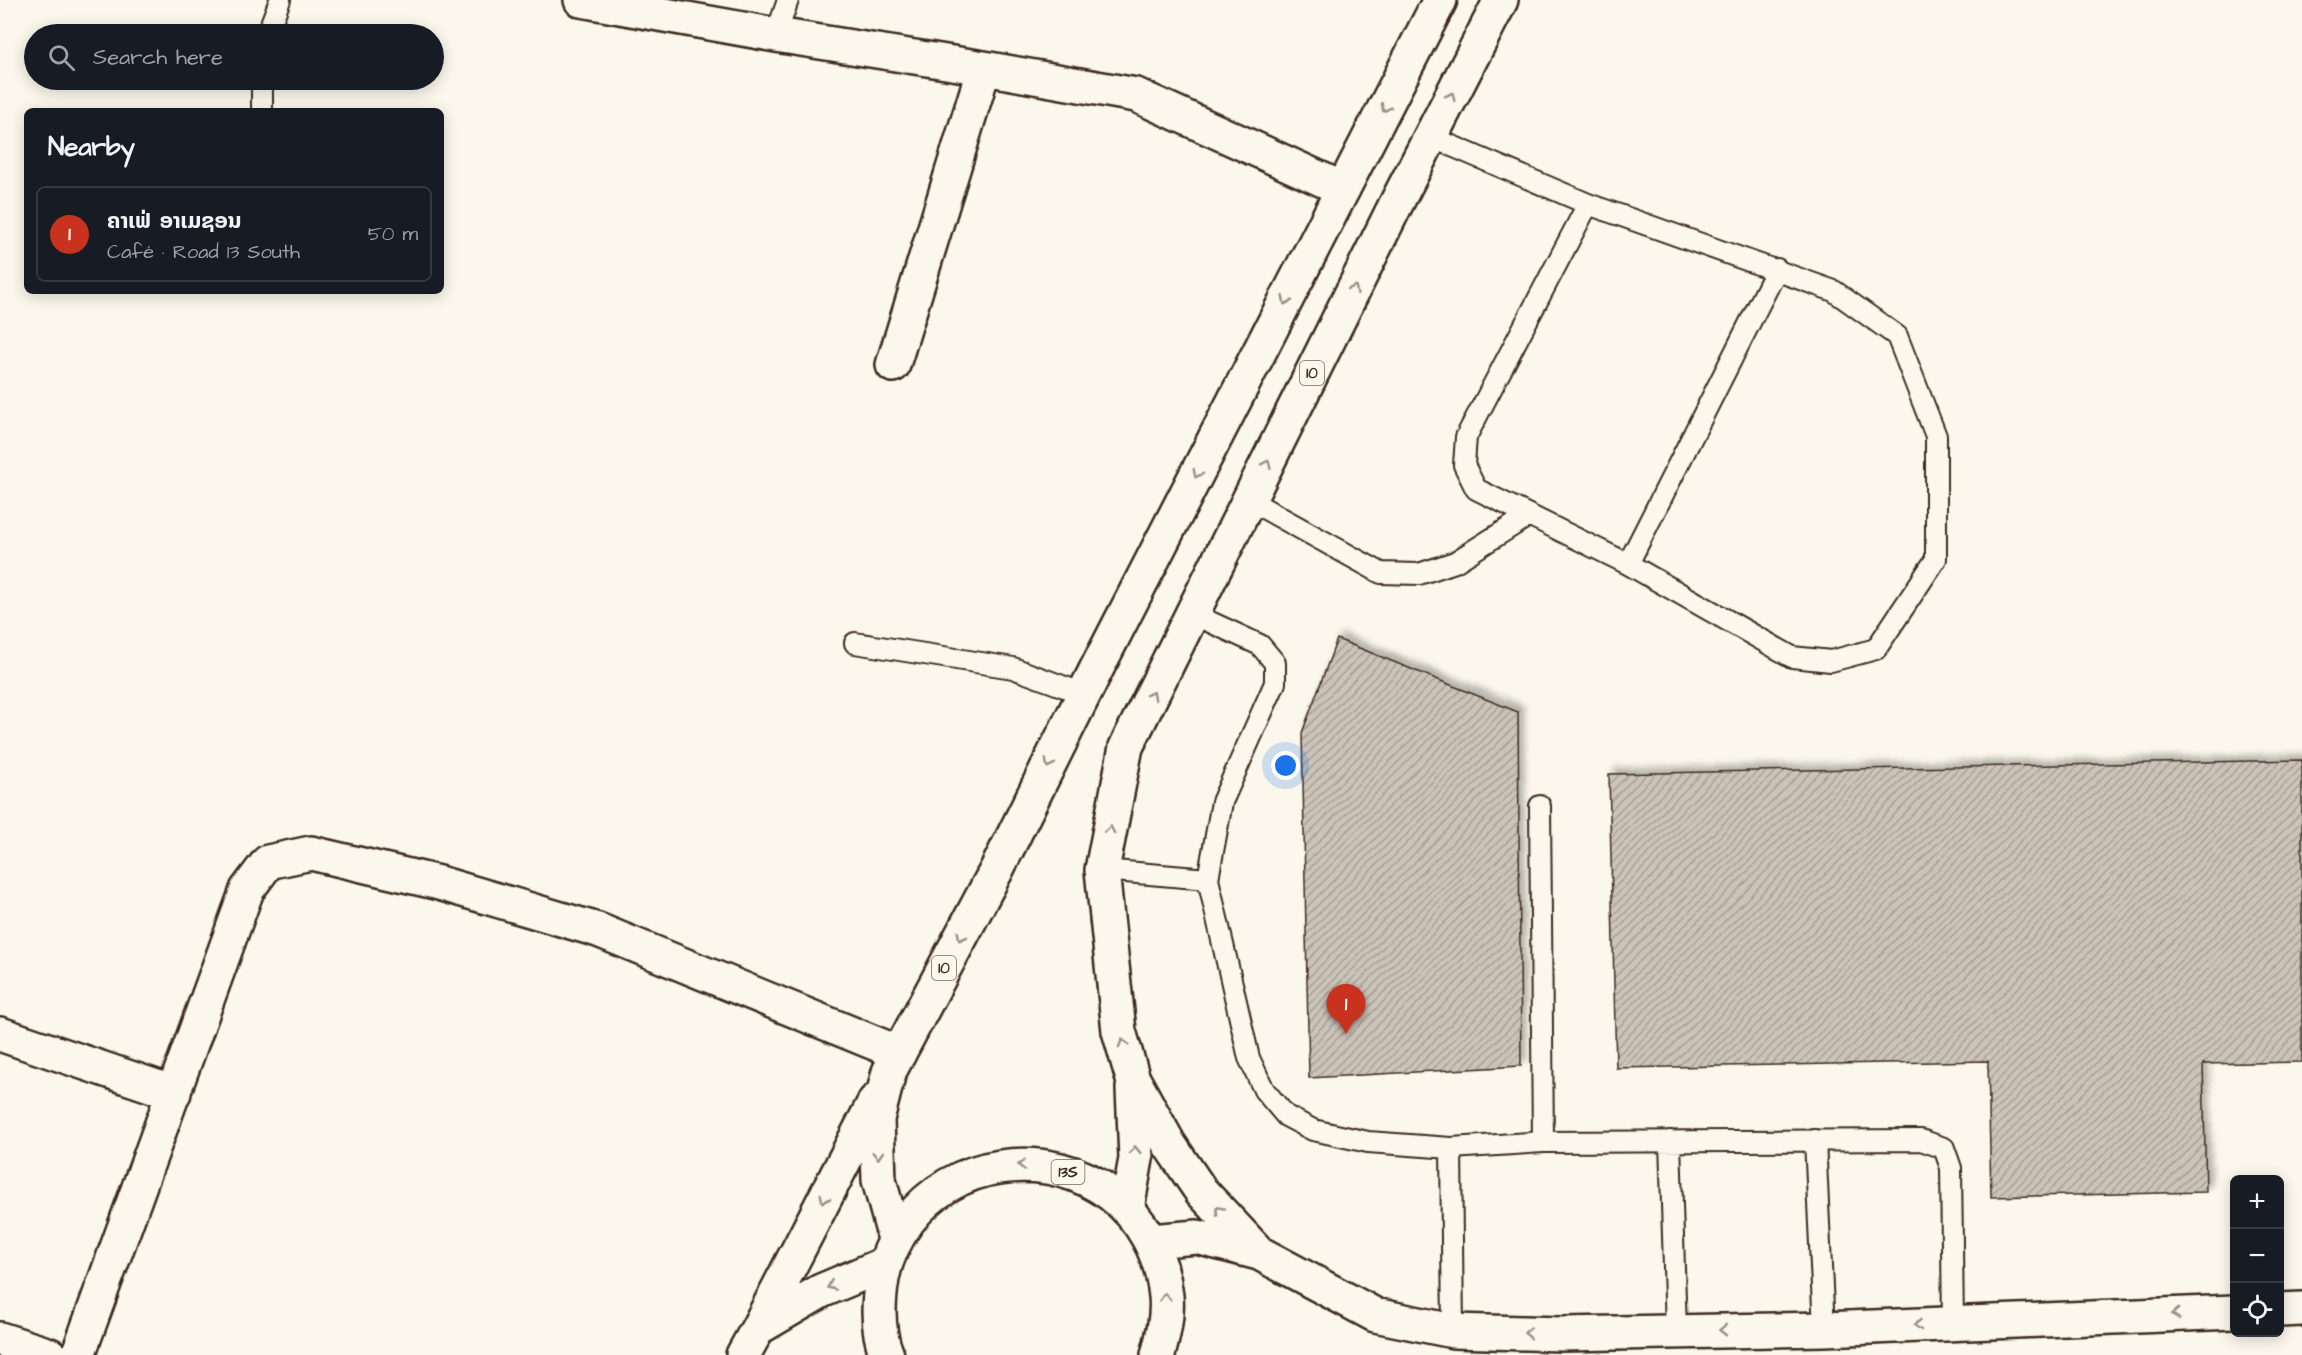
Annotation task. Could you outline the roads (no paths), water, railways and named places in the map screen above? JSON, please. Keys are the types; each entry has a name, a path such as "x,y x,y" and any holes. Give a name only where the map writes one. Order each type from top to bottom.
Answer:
{"main road":[{"path":"581,0 1136,95 1343,189"},
{"name":"10","path":"751,1342 894,1063 996,871 1084,694 1440,0"},
{"name":"10","path":"1259,1253 1202,1191 1168,1144 1133,1079 1119,1031 1102,870 1126,747 1501,0"},
{"path":"893,365 984,68"},
{"path":"78,1355 248,890 268,862 311,853 439,883 598,930 894,1063"},
{"path":"0,1034 174,1094"},
{"name":"10","path":"890,1252 879,1180 877,1119 894,1063"},
{"name":"10","path":"1127,1208 1136,1159 1133,1079"},
{"name":"13S","path":"887,1355 878,1305 890,1252 918,1208 948,1184 984,1169 1023,1163 1061,1169 1097,1184 1127,1208 1150,1241 1161,1268 1166,1298 1165,1328 1158,1355"},
{"path":"1150,1241 1197,1237 1259,1253 1375,1315 1453,1331 1563,1334 1824,1329 2230,1312"},
{"path":"751,1342 820,1291 890,1252"},
{"path":"2284,1310 2302,1309"},
{"path":"0,1339 50,1355"}],"lane":[{"path":"271,24 280,0"},
{"path":"776,35 788,0"},
{"path":"262,90 262,108"},
{"path":"1431,136 1588,204 1834,291 1898,336 1936,436 1936,559 1876,649 1831,662 1792,657 1628,564 1476,489 1464,465 1466,437 1588,204"},
{"path":"1628,564 1777,269"},
{"path":"1249,500 1381,573 1419,574 1455,562 1528,516"},
{"path":"1193,614 1260,645 1275,663 1275,682 1222,802 1208,879 1249,1058 1264,1090 1286,1116 1313,1130 1368,1142 1451,1148 1543,1142 1921,1140 1944,1148 1951,1168 1953,1324"},
{"path":"855,643 1013,668 1084,694"},
{"path":"1540,806 1543,1142"},
{"path":"1102,870 1208,879"},
{"path":"1670,1140 1676,1331"},
{"path":"1815,1140 1824,1329"},
{"path":"1451,1148 1453,1331"}],"place":[{"name":"ຄາເຟ່ ອາເມຊອນ","path":"1346,1034"}]}
